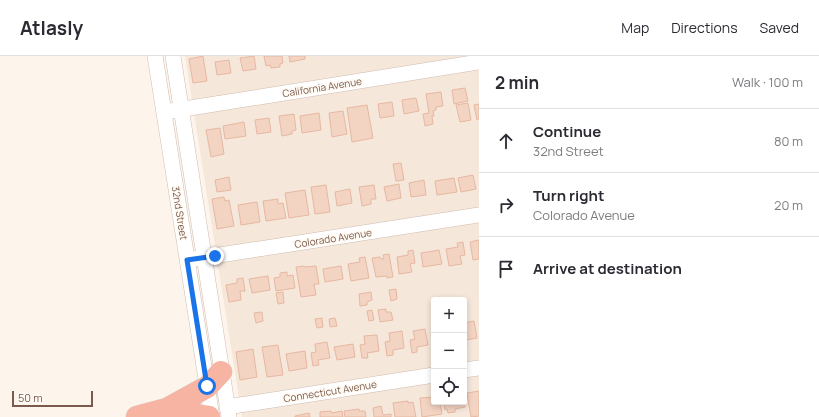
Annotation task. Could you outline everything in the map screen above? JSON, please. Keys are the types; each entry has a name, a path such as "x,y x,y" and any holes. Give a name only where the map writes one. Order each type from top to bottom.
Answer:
{"highway":[{"path":"137,417 167,409 214,379"},
{"path":"151,417 189,414 219,415"}],"street":[{"name":"32nd Street","path":"155,56 187,260 214,379 219,415"},
{"name":"32nd Street","path":"173,56 204,258 214,379 219,415"},
{"name":"California Avenue","path":"164,112 479,62"},
{"name":"Colorado Avenue","path":"187,260 479,215"},
{"path":"467,370 479,368"},
{"name":"Connecticut Avenue","path":"219,415 431,376"}],"shaded area":[{"path":"185,56 479,56 479,417 242,417"}],"building":[{"path":"203,56 207,81 193,83 189,59"},
{"path":"254,56 256,69 243,71 240,58"},
{"path":"264,56 282,56 283,63 280,64 280,67 271,68 270,65 266,66"},
{"path":"289,56 305,56 305,59 290,62"},
{"path":"229,60 231,73 217,75 215,62"},
{"path":"465,88 468,101 454,104 452,90"},
{"path":"441,92 443,106 436,107 436,110 433,111 433,124 425,126 423,114 429,113 426,94"},
{"path":"416,98 419,111 404,114 402,100"},
{"path":"392,102 394,116 380,118 378,104"},
{"path":"468,103 471,120 460,122 456,105"},
{"path":"479,104 479,119 477,120 474,105"},
{"path":"367,105 373,138 352,142 347,108"},
{"path":"343,111 347,134 332,137 329,113"},
{"path":"319,113 321,130 302,133 300,116"},
{"path":"294,114 296,130 292,131 292,134 282,136 279,116"},
{"path":"269,118 271,132 257,134 255,120"},
{"path":"244,122 246,136 225,139 223,126"},
{"path":"220,128 224,154 211,157 206,130"},
{"path":"401,163 404,180 396,181 393,164"},
{"path":"473,175 476,189 461,192 458,178"},
{"path":"229,177 231,190 217,192 215,180"},
{"path":"454,178 457,192 437,195 435,181"},
{"path":"424,180 426,195 411,197 409,183"},
{"path":"399,184 401,198 387,201 384,187"},
{"path":"326,185 330,212 315,214 311,187"},
{"path":"374,185 376,199 371,199 371,204 362,206 359,187"},
{"path":"350,189 352,203 337,206 335,192"},
{"path":"305,190 309,215 289,218 285,193"},
{"path":"224,197 225,201 229,200 234,226 217,229 212,199"},
{"path":"278,199 278,204 283,203 286,218 266,221 263,201"},
{"path":"257,202 260,222 241,225 238,205"},
{"path":"479,240 479,259 473,260 470,242"},
{"path":"463,242 465,255 460,256 462,264 449,266 446,249 458,247 457,243"},
{"path":"413,250 415,263 410,264 412,272 399,274 397,257 408,255 408,251"},
{"path":"439,250 442,264 423,267 421,253"},
{"path":"389,254 393,277 376,277 372,258 380,257 381,259 384,259 383,255"},
{"path":"365,257 369,278 351,281 348,264 360,262 359,258"},
{"path":"316,266 319,284 314,284 316,295 301,297 296,267"},
{"path":"341,266 343,279 325,282 323,269"},
{"path":"287,272 287,276 293,275 295,288 276,291 274,278 280,277 280,273"},
{"path":"268,276 270,290 252,293 249,279"},
{"path":"243,278 245,291 240,291 241,300 229,302 226,285 237,283 237,279"},
{"path":"396,289 397,299 391,301 389,290"},
{"path":"283,292 284,303 278,304 276,293"},
{"path":"371,292 372,300 367,302 367,305 360,306 359,294"},
{"path":"386,309 386,312 391,312 393,320 380,322 378,310"},
{"path":"372,310 374,320 369,321 367,311"},
{"path":"262,312 263,321 256,323 254,313"},
{"path":"322,318 323,327 317,328 315,319"},
{"path":"335,318 337,326 330,327 329,319"},
{"path":"474,321 477,338 467,340 467,322"},
{"path":"425,329 428,345 417,347 417,352 412,353 410,340 415,339 413,331"},
{"path":"402,331 404,348 393,350 393,355 387,356 385,342 390,341 389,333"},
{"path":"377,335 379,351 367,353 368,358 362,358 360,345 365,344 364,336"},
{"path":"327,342 330,358 318,360 319,365 313,366 311,353 316,352 315,344"},
{"path":"353,344 355,357 337,360 334,347"},
{"path":"278,345 283,375 267,377 262,347"},
{"path":"253,349 257,377 240,380 236,352"},
{"path":"305,351 307,368 289,371 286,354"},
{"path":"479,391 479,416 471,417 467,393"},
{"path":"431,397 431,405 440,405 442,414 422,417 420,398"},
{"path":"408,401 408,403 413,402 416,417 395,417 393,403"},
{"path":"444,405 465,405 465,407 455,409 455,412 448,413 447,409 445,410"},
{"path":"381,406 383,415 391,414 391,417 374,417 373,408"},
{"path":"359,409 359,411 365,411 366,417 345,417 344,411"},
{"path":"331,411 332,413 342,411 343,417 320,417 320,412"},
{"path":"309,413 310,417 295,417 295,416"}],"route":[{"path":"207,386 187,260 215,256"}]}
